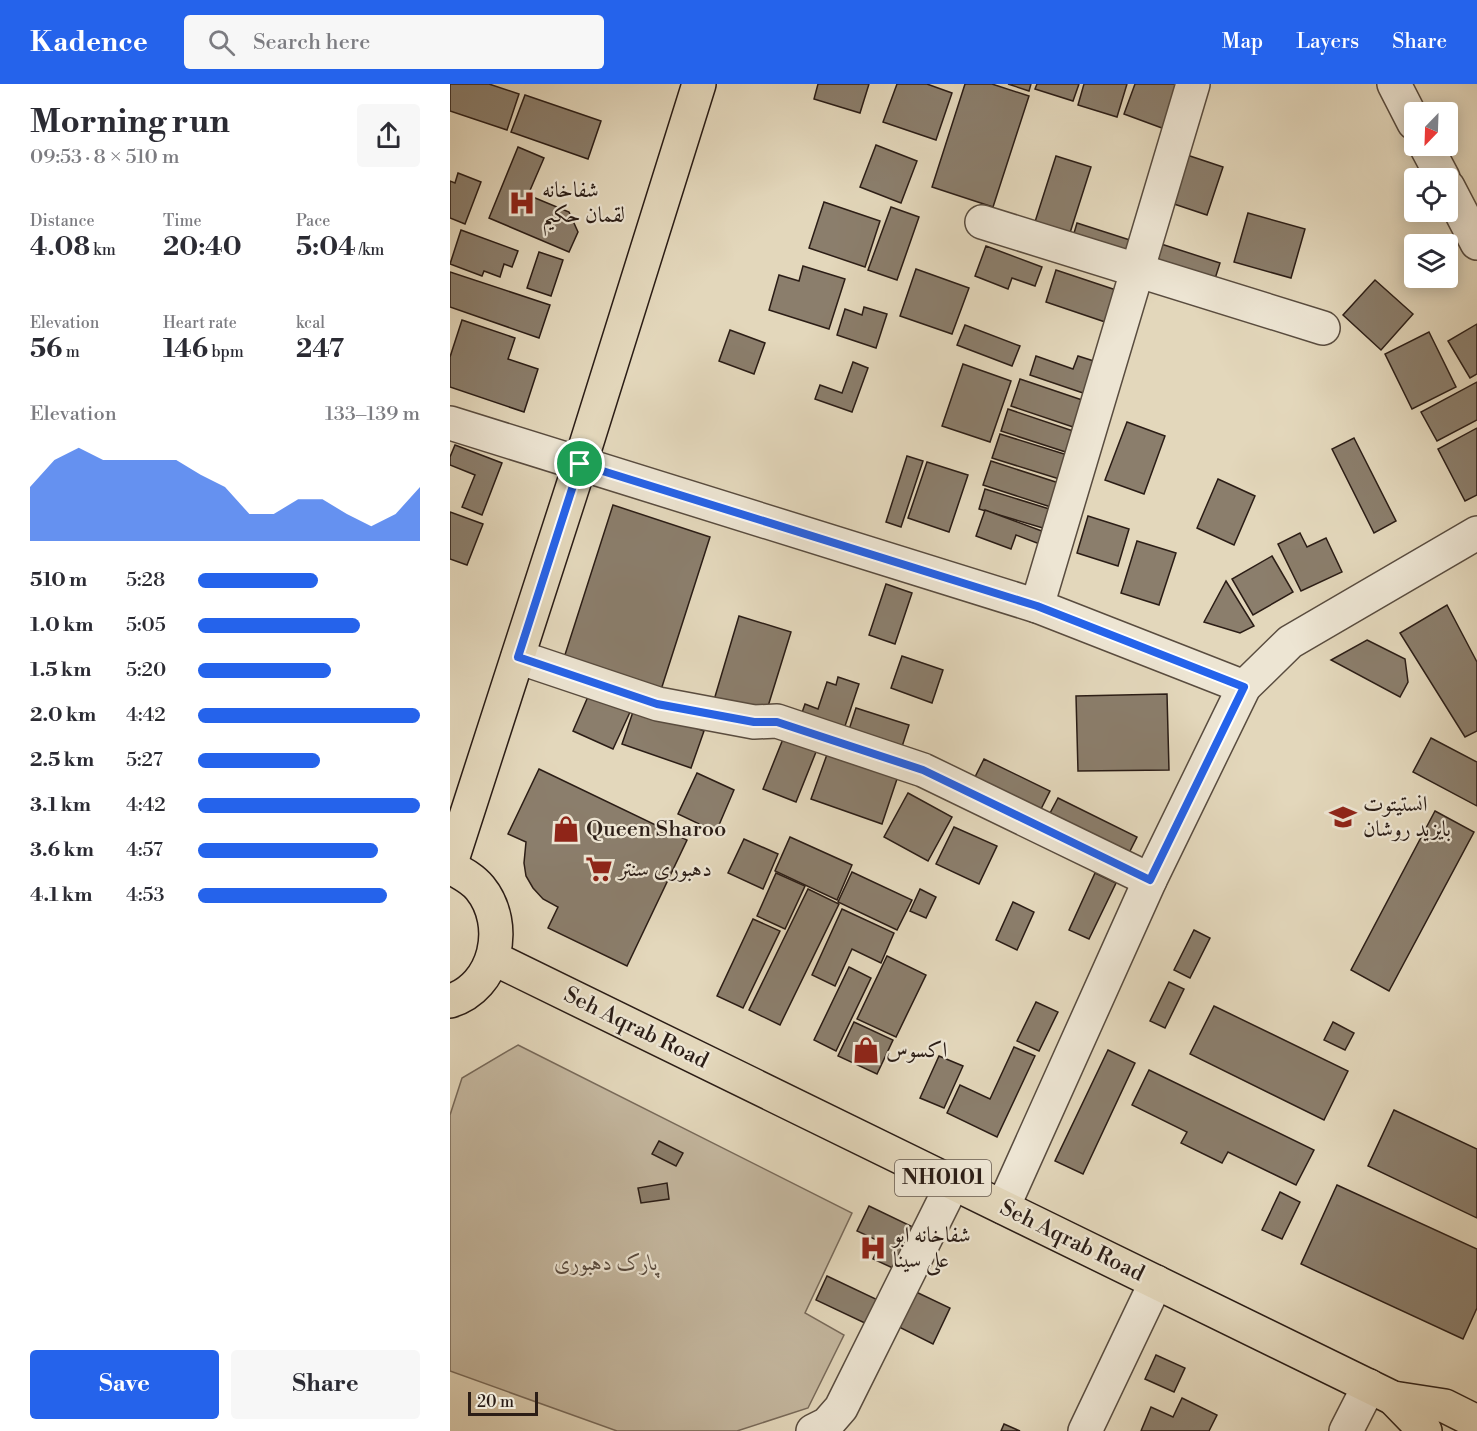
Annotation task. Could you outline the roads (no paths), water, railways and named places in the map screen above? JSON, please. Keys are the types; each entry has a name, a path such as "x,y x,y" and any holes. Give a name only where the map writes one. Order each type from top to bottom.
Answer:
{"main road":[{"path":"450,1001 470,990 484,976 493,958 497,940 496,921 490,904 480,888 466,875 450,866 580,464 699,84"},
{"name":"Seh Aqrab Road","path":"493,958 1381,1392 1445,1406 1477,1422"},
{"name":"Seh Aqrab Road","path":"1381,1392 1425,1431"}],"street":[{"path":"1037,606 1193,84"},
{"path":"1394,84 1404,104"},
{"path":"1458,206 1477,243"},
{"path":"982,222 1323,328"},
{"path":"450,423 1037,606 1244,687"},
{"path":"1003,1207 1150,880 1244,687 1290,642 1477,533"},
{"path":"518,657 657,704 754,722 777,722 923,770 1150,880"},
{"path":"813,1431 827,1425 841,1408 953,1183"},
{"path":"1085,1431 1156,1282"},
{"path":"1346,1431 1381,1392"}],"place":[{"name":"شفاخانه لقمان حکیم","path":"522,203"},
{"name":"انستیتوت بایزید روشان","path":"1343,817"},
{"name":"Queen Sharoo","path":"566,829"},
{"name":"دهبوری سنتر","path":"599,869"},
{"name":"اکسوس","path":"866,1050"},
{"name":"شفاخانه ابو علی سینا","path":"873,1248"}],"park label":[{"name":"پارک دهبوری","path":"606,1263"}]}
